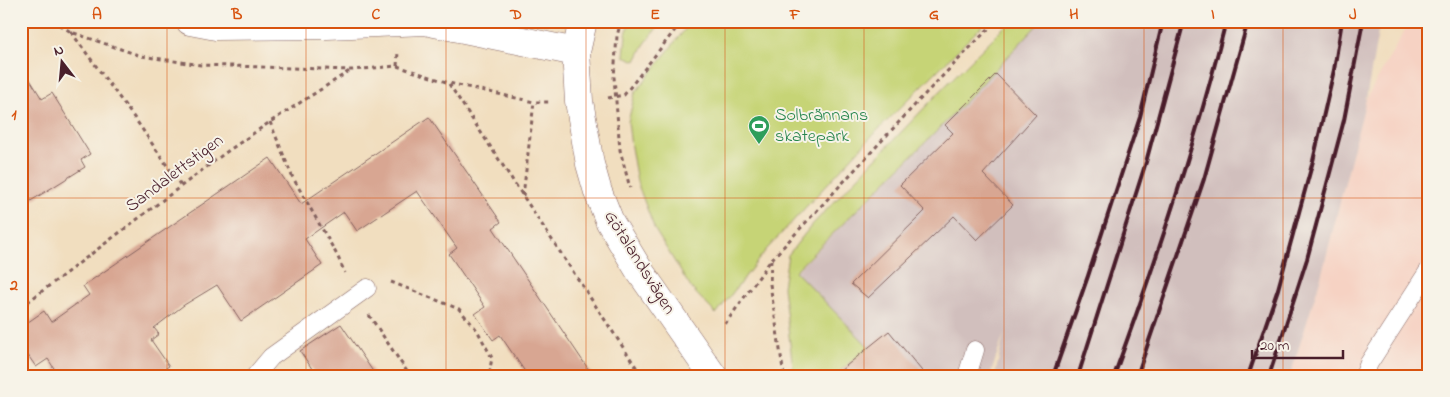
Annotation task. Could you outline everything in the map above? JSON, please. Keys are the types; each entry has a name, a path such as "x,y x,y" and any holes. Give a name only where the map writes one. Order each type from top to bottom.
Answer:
{"street":[{"path":"190,21 216,26 327,25 425,21 576,52"},
{"name":"Götalandsvägen","path":"582,21 576,52 579,100 590,164 598,192 610,222 639,270 713,376"}],"lane":[{"path":"1364,376 1369,363 1429,270"},
{"path":"255,376 271,357 361,292"},
{"path":"967,376 975,350"}],"path":[{"path":"53,21 71,32 141,56 193,64 352,70 397,66 449,83 534,102 615,98 624,95 682,21"},
{"path":"622,21 617,36 614,77 615,98 620,150 631,190"},
{"path":"725,324 772,260 926,93 996,21"},
{"path":"71,32 138,123 181,186"},
{"name":"Sandalettstigen","path":"21,307 225,153 352,70"},
{"path":"449,83 642,376"},
{"path":"523,196 534,102"},
{"path":"270,122 292,176 410,376"},
{"path":"772,260 770,284 784,376"},
{"path":"361,292 386,280 459,309 477,330 492,358 489,374 486,376"}],"shaded area":[{"path":"1041,21 1380,21 1366,99 1321,277 1290,376 995,376 1004,334 990,376 834,376 869,347 795,272 941,127"},
{"path":"1410,21 1429,21 1429,376 1290,376 1321,277 1366,99"}],"green space":[{"path":"630,21 662,21 644,45 636,61 624,56 626,34"},
{"path":"694,21 987,21 870,138 766,250 716,314 691,288 655,230 637,182 628,122 635,93 686,28"},
{"path":"1010,21 1041,21 941,127 795,271 869,347 834,376 794,376 783,287 788,255 811,226"}],"building":[{"path":"21,65 42,99 52,93 90,154 81,160 85,167 21,207"},
{"path":"996,74 1036,115 983,174 1013,205 977,240 954,216 868,298 851,284 925,211 900,185 953,133 945,125"},
{"path":"429,117 501,222 493,228 593,376 528,376 500,335 493,340 475,314 485,307 449,254 457,248 417,191 357,231 344,212 305,239 322,265 241,321 217,285 184,305 154,328 159,334 151,340 169,366 154,376 59,376 48,359 36,367 21,345 21,327 44,311 51,322 89,295 83,286 270,158 301,204"},
{"path":"341,324 376,376 317,376 300,351"},
{"path":"889,331 926,376 834,376 869,347"}],"railway":[{"path":"1053,376 1140,117 1163,21"},
{"path":"1078,376 1146,162 1184,21"},
{"path":"1114,376 1175,200 1202,111 1226,21"},
{"path":"1137,376 1204,179 1248,21"},
{"path":"1248,376 1278,289 1313,161 1334,70 1342,21"},
{"path":"1269,376 1307,259 1344,120 1363,21"}],"place":[{"name":"Solbrännans skatepark","path":"759,145"}]}
